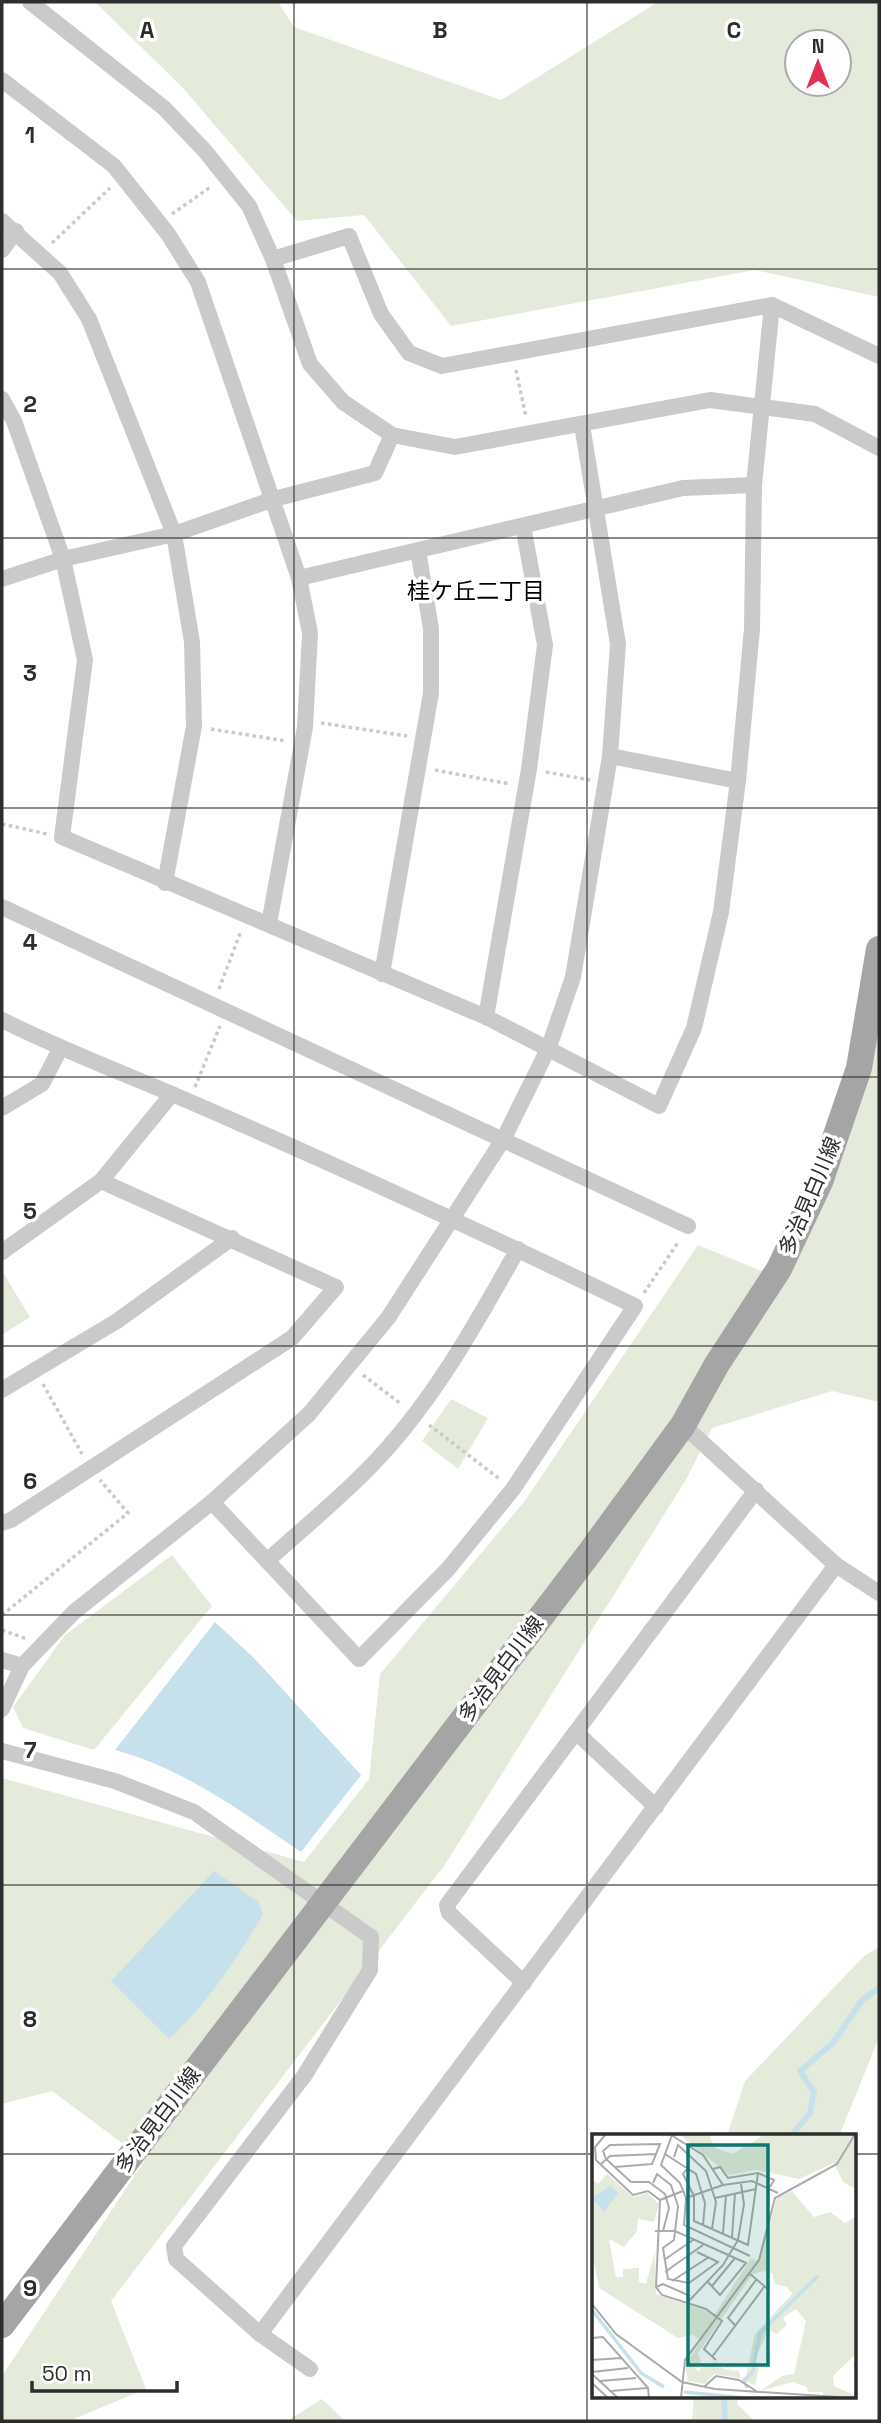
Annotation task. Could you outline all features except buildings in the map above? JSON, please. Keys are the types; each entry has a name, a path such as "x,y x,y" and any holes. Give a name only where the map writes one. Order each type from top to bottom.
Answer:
{"main road":[{"name":"多治見白川線","path":"2,2325 591,1551 683,1425 717,1364 779,1269 820,1182 859,1068 879,949"}],"street":[{"path":"30,2 164,108 226,177 249,206 273,259 310,364 343,402 392,435 455,447 710,400 815,414 879,448"},
{"path":"2,80 114,166 159,223 198,282 299,578 310,633 305,721 269,924"},
{"path":"2,221 60,273 89,319 174,534 192,642 194,726 165,883"},
{"path":"2,250 16,231"},
{"path":"273,259 349,236 381,314 409,353 442,366 772,305 879,356"},
{"path":"2,399 14,421 63,559 85,660 62,837 486,1017 659,1106 694,1028 721,912 738,780 752,629 754,485 772,305"},
{"path":"2,1709 22,1666 74,1612 212,1502 309,1414 350,1365 388,1318 504,1138 548,1047 573,977 610,756 618,644 582,425"},
{"path":"2,579 63,559 174,534 274,499 375,473 392,435"},
{"path":"299,578 683,488 754,485"},
{"path":"486,1017 529,769 545,645 523,526"},
{"path":"382,974 430,693 431,629 418,550"},
{"path":"610,756 738,780"},
{"path":"2,907 504,1138 688,1226"},
{"path":"2,1020 60,1049 172,1094 452,1217 635,1306 513,1489 447,1569 359,1659 212,1502"},
{"path":"2,1108 43,1084 60,1049"},
{"path":"2,1252 101,1181 172,1094"},
{"path":"2,1523 11,1520 91,1469 292,1338 336,1287 101,1181"},
{"path":"2,1390 117,1321 232,1238"},
{"path":"267,1561 371,1466 415,1414 463,1347 518,1249"},
{"path":"683,1425 836,1564 879,1593"},
{"path":"524,1983 449,1913 447,1905 755,1490"},
{"path":"260,2334 836,1564"},
{"path":"2,1660 22,1666"},
{"path":"577,1733 656,1807"},
{"path":"2,1751 115,1781 194,1812 372,1937 370,1970 304,2076 174,2246 176,2259 260,2334 310,2369"}],"path":[{"path":"40,254 122,176"},
{"path":"159,223 226,177"},
{"path":"513,354 530,434"},
{"path":"305,721 423,738"},
{"path":"194,726 302,744"},
{"path":"418,767 526,787"},
{"path":"529,769 606,783"},
{"path":"2,824 62,837"},
{"path":"189,1102 246,916"},
{"path":"635,1306 688,1226"},
{"path":"350,1365 513,1489"},
{"path":"2,1615 128,1513 91,1469 35,1370"},
{"path":"2,1630 42,1645"}],"green space":[{"path":"95,2 278,2 294,27 501,100 658,2 879,2 879,297 755,270 451,326 364,215 297,221 182,87"},
{"path":"879,1023 879,1402 832,1391 712,1428 687,1478 446,1863 111,2301 146,2389 69,2421 2,2421 2,2376 145,2160 52,2091 2,2104 2,1778 304,1862 369,1779 380,1674 524,1502 698,1245 786,1281"},
{"path":"2,1271 30,1317 2,1335"},
{"path":"451,1399 488,1418 458,1469 422,1441"},
{"path":"172,1555 212,1606 94,1750 23,1728 13,1707 65,1635"},
{"path":"879,1947 879,2038 840,2134 728,2134 745,2081 864,1956"},
{"path":"694,2398 738,2398 737,2404 755,2421 692,2421"},
{"path":"322,2399 345,2421 287,2421"}],"water":[{"path":"215,1622 253,1657 361,1775 301,1852 235,1807 189,1780 141,1758 115,1750"},
{"path":"214,1871 259,1902 263,1915 209,1996 169,2039 111,1981"}],"waterway":[{"path":"793,2134 810,2113 814,2092 800,2071 833,2043 862,2000 879,1988"},
{"path":"724,2398 725,2421"}],"district":[{"name":"桂ケ丘二丁目","path":"476,591"}]}
